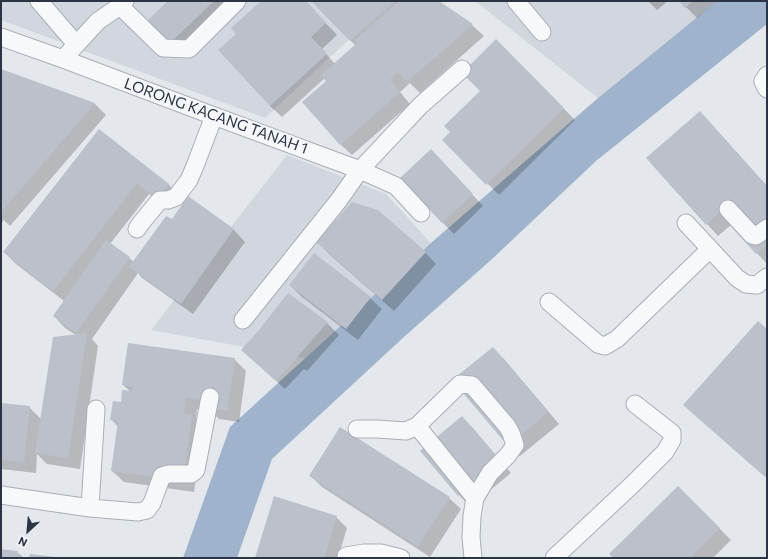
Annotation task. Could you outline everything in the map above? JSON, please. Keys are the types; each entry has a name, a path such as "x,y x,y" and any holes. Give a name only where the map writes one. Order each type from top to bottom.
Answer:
{"street":[{"path":"39,1 76,44"},
{"path":"63,59 98,21 122,4 163,48 189,49 238,1"},
{"path":"516,1 542,32"},
{"name":"LORONG KACANG TANAH 1","path":"1,37 360,170 396,186 421,213"},
{"path":"243,320 339,200 360,170 421,105 462,69"},
{"path":"767,74 763,81 767,89"},
{"path":"137,229 160,200 168,200 176,197 189,180 214,116"},
{"path":"728,209 752,235 756,236 767,228"},
{"path":"686,223 737,278 746,284 757,285 767,277"},
{"path":"549,302 598,344 605,346 617,339 710,249"},
{"path":"357,429 406,431 417,426 460,384 472,385 507,426 512,433 515,445 508,456 490,473 475,498 472,516 473,558"},
{"path":"1,494 90,508 138,512 147,510 152,503 162,476 168,474 191,474 196,470 210,397"},
{"path":"554,558 634,483 665,452 672,440 672,433 635,404"},
{"path":"90,508 96,409"},
{"path":"417,426 475,498"},
{"path":"346,556 364,553 381,553 401,558"}],"shaded area":[{"path":"1,1 390,1 265,118 1,20"},
{"path":"475,1 717,1 598,98"},
{"path":"287,155 386,194 431,243 305,358 151,330"}],"water":[{"path":"717,1 767,1 767,24 596,161 491,260 405,336 272,459 237,558 183,558 230,427 431,243 598,98"}],"building":[{"path":"168,1 214,1 169,44 147,21"},
{"path":"261,1 306,1 326,23 311,37 327,54 270,106 218,50 236,34 231,28"},
{"path":"311,1 395,1 350,41"},
{"path":"399,1 439,1 473,24 407,82 398,72 390,80 400,92 340,145 302,102 326,81 321,75 357,43 355,40"},
{"path":"679,1 693,1 685,8"},
{"path":"496,39 564,108 486,185 442,140 450,132 444,126 480,91 462,73"},
{"path":"1,69 95,103 1,212"},
{"path":"700,111 767,186 767,245 756,254 719,213 706,225 646,158"},
{"path":"99,129 169,184 157,199 137,183 53,291 3,252"},
{"path":"431,149 473,194 442,223 400,178"},
{"path":"188,196 234,229 181,304 129,267 166,216 172,219"},
{"path":"352,202 378,210 426,252 382,300 316,242"},
{"path":"106,240 130,257 76,333 53,316"},
{"path":"314,253 371,297 346,329 289,285"},
{"path":"288,293 328,322 276,381 241,350 260,329"},
{"path":"758,321 767,329 767,475 765,477 683,405"},
{"path":"87,333 68,458 35,453 53,337"},
{"path":"128,343 235,358 227,411 207,408 208,401 186,398 184,414 192,415 183,481 111,471 118,421 110,420 113,401 121,402 122,390 132,391 132,387 122,385"},
{"path":"493,347 548,412 508,446 452,380"},
{"path":"1,403 30,406 24,462 1,460"},
{"path":"462,416 500,461 458,496 420,451"},
{"path":"340,427 450,497 418,546 309,476"},
{"path":"678,486 720,528 690,558 613,558 609,554"},
{"path":"274,496 337,516 324,558 255,558"},
{"path":"1,549 18,551 17,558 1,558"},
{"path":"30,554 56,557 56,558 29,558"}]}
